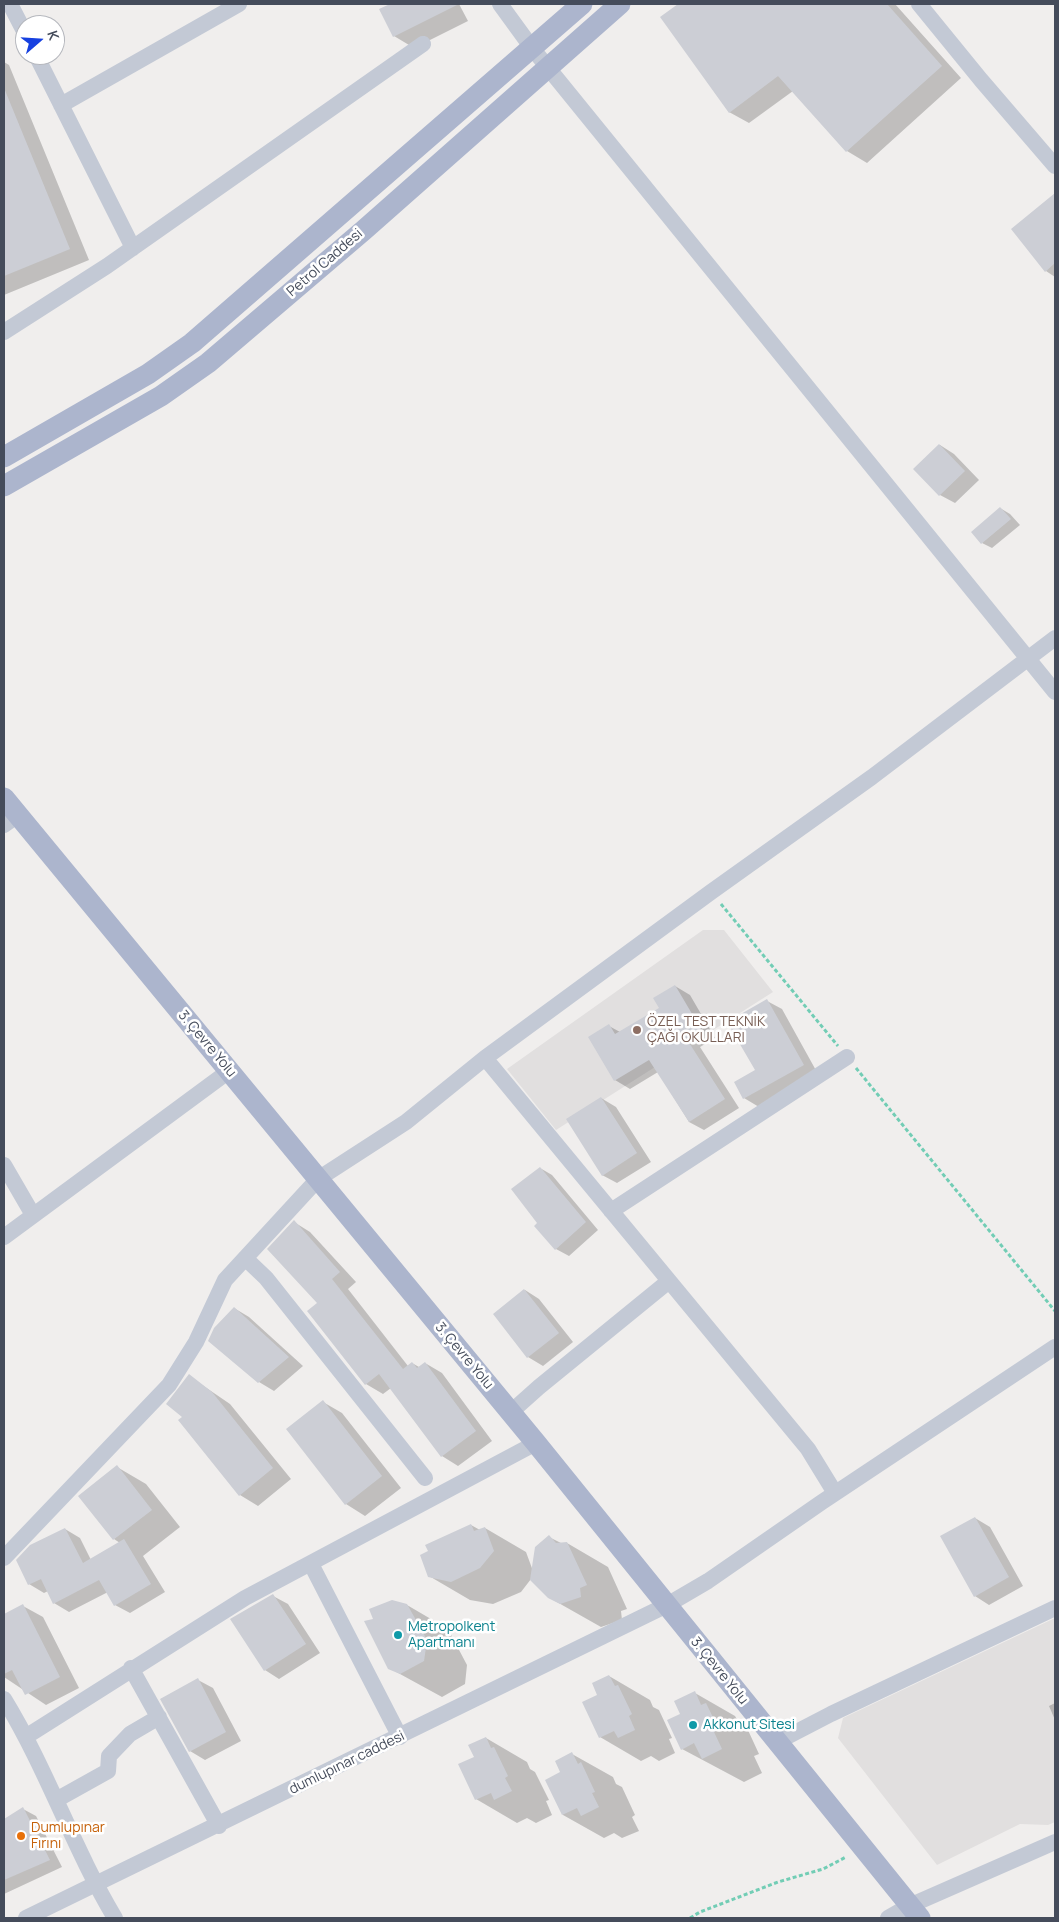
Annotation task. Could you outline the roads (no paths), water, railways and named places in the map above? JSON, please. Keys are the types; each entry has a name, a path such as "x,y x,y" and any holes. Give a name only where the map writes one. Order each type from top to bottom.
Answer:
{"main road":[{"name":"Petrol Caddesi","path":"4,457 170,360 347,210 582,4"},
{"name":"Petrol Caddesi","path":"4,486 161,396 193,375 549,68 620,4"},
{"name":"3. Çevre Yolu","path":"4,798 11,820 229,1071 511,1412 915,1912"}],"street":[{"path":"61,105 239,4"},
{"path":"500,4 532,48 1055,692"},
{"path":"919,4 1055,166"},
{"path":"4,332 133,248 423,44"},
{"path":"41,65 133,248"},
{"path":"4,1558 169,1385 196,1342 225,1280 318,1179 406,1122 485,1058 711,892 872,777 1055,638"},
{"path":"611,1211 847,1057"},
{"path":"485,1058 808,1449 835,1493"},
{"path":"4,1237 229,1071"},
{"path":"4,1165 34,1215"},
{"path":"245,1258 266,1278 425,1478"},
{"path":"511,1412 669,1281"},
{"name":"dumlupınar caddesi","path":"26,1918 219,1826 667,1605 708,1581 835,1493 1055,1347"},
{"path":"27,1736 131,1668 245,1598 536,1443"},
{"path":"310,1564 400,1736"},
{"path":"777,1742 831,1714 1055,1608"},
{"path":"131,1668 219,1826"},
{"path":"4,1699 27,1736 95,1885 116,1918"},
{"path":"56,1800 108,1771 109,1756 130,1734 159,1717"},
{"path":"888,1918 915,1912 1055,1842"}],"place":[{"name":"ÖZEL TEST TEKNİK ÇAĞI OKULLARI","path":"637,1030"},
{"name":"Metropolkent Apartmanı","path":"398,1635"},
{"name":"Akkonut Sitesi","path":"693,1725"},
{"name":"Dumlupınar Fırını","path":"21,1836"}]}
